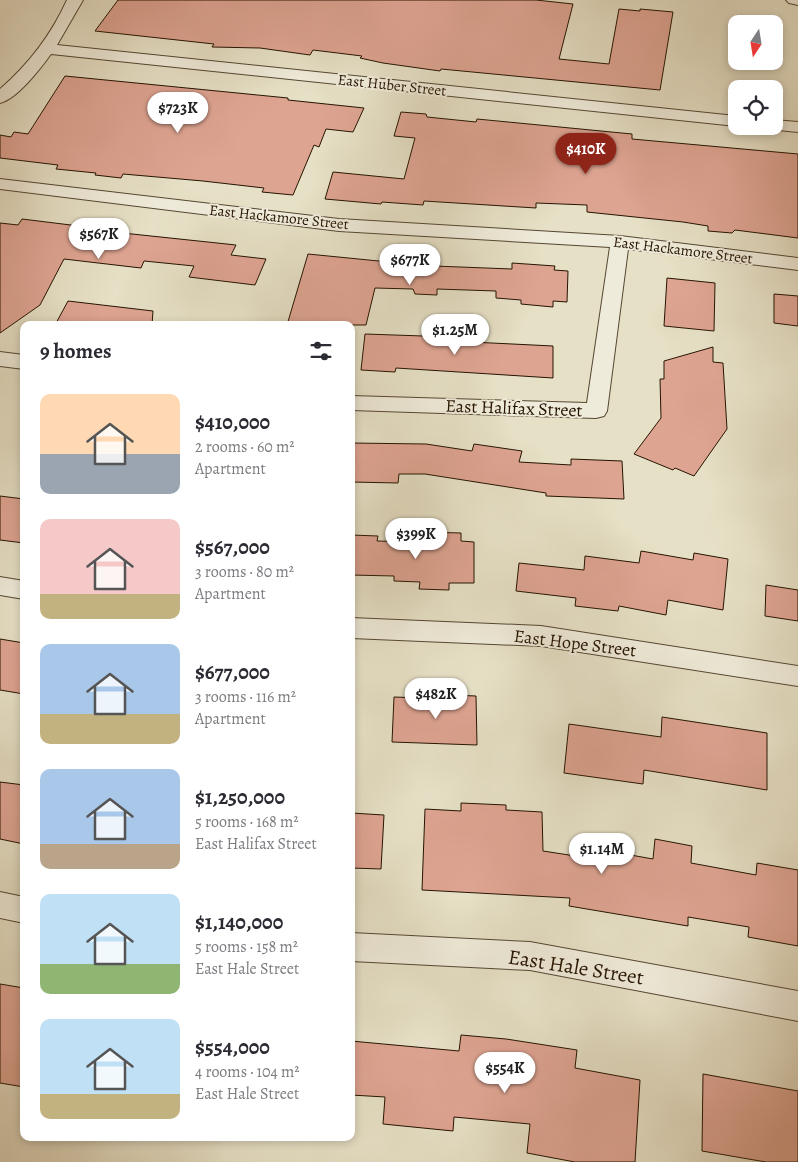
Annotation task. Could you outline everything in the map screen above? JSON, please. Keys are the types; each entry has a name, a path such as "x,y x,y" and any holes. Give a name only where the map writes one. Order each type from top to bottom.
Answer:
{"street":[{"path":"0,98 14,87 48,49 75,0"},
{"name":"East Huber Street","path":"48,49 728,120"},
{"path":"783,126 798,128"},
{"name":"East Hackamore Street","path":"0,184 340,225 620,242 798,264"},
{"name":"East Halifax Street","path":"355,403 596,411 620,242"},
{"path":"0,359 20,362"},
{"path":"0,586 20,589"},
{"name":"East Hope Street","path":"355,628 541,636 798,676"},
{"path":"0,905 20,909"},
{"name":"East Hale Street","path":"355,947 530,956 798,1006"}],"building":[{"path":"118,0 536,0 573,4 559,59 609,64 619,9 673,12 660,90 441,69 440,71 383,63 360,58 362,56 313,50 310,55 260,48 212,47 214,44 95,31"},
{"path":"65,76 288,98 288,100 364,108 353,132 326,129 319,147 314,145 293,195 262,192 264,188 203,181 123,174 121,178 95,175 96,173 56,169 58,165 0,158 0,135 11,137 14,132 28,134"},
{"path":"401,112 426,114 427,117 476,122 477,119 632,134 632,139 798,154 798,238 735,230 732,233 708,231 708,226 683,222 587,212 587,205 536,203 536,208 424,201 423,205 382,202 381,204 325,199 333,172 404,179 415,138 394,136"},
{"path":"22,219 87,227 85,229 236,245 231,255 266,259 255,285 189,277 194,266 144,261 141,268 64,259 40,305 0,333 0,223 18,225"},
{"path":"308,254 409,264 409,262 435,263 434,266 512,269 512,263 555,266 554,270 568,271 567,302 553,301 553,307 521,304 521,300 496,298 496,291 437,289 437,295 415,294 413,289 375,288 366,325 355,325 355,321 288,321"},
{"path":"667,278 715,283 714,331 664,326"},
{"path":"774,294 798,296 798,326 774,323"},
{"path":"68,301 153,311 152,321 57,321"},
{"path":"365,334 452,337 451,341 553,346 553,378 396,368 395,372 361,370"},
{"path":"713,347 713,362 723,363 727,429 694,476 675,468 673,470 634,454 661,418 660,379 664,379 664,361"},
{"path":"355,443 426,444 472,451 474,444 522,451 519,462 571,465 571,459 622,461 624,499 546,496 546,493 425,474 399,474 398,483 355,482"},
{"path":"0,496 20,498 20,542 0,540"},
{"path":"421,532 461,533 461,541 474,542 474,583 449,583 449,590 419,589 420,582 394,581 394,576 355,575 355,535 378,536 377,541 421,542"},
{"path":"641,551 693,560 694,553 728,559 723,610 668,600 666,615 619,606 618,611 575,606 576,598 516,591 519,563 584,570 585,556 639,563"},
{"path":"766,585 798,590 798,621 765,616"},
{"path":"0,639 20,642 20,693 0,690"},
{"path":"422,694 476,696 477,745 392,742 394,697 422,698"},
{"path":"662,717 767,733 767,790 644,770 643,784 564,773 569,724 661,737"},
{"path":"0,782 20,784 20,843 0,839"},
{"path":"461,803 506,805 506,810 542,812 543,851 595,859 597,849 653,859 655,839 692,846 691,863 756,875 757,863 798,870 798,946 748,937 749,927 688,917 688,926 569,906 570,898 422,890 425,809 461,811"},
{"path":"355,813 384,815 381,869 355,868"},
{"path":"0,984 20,987 20,1086 0,1083"},
{"path":"461,1035 506,1039 577,1050 575,1068 640,1080 635,1162 575,1162 527,1153 530,1124 454,1117 453,1131 383,1124 385,1097 355,1095 355,1041 459,1051"},
{"path":"703,1074 798,1091 798,1162 766,1162 702,1151"}]}
